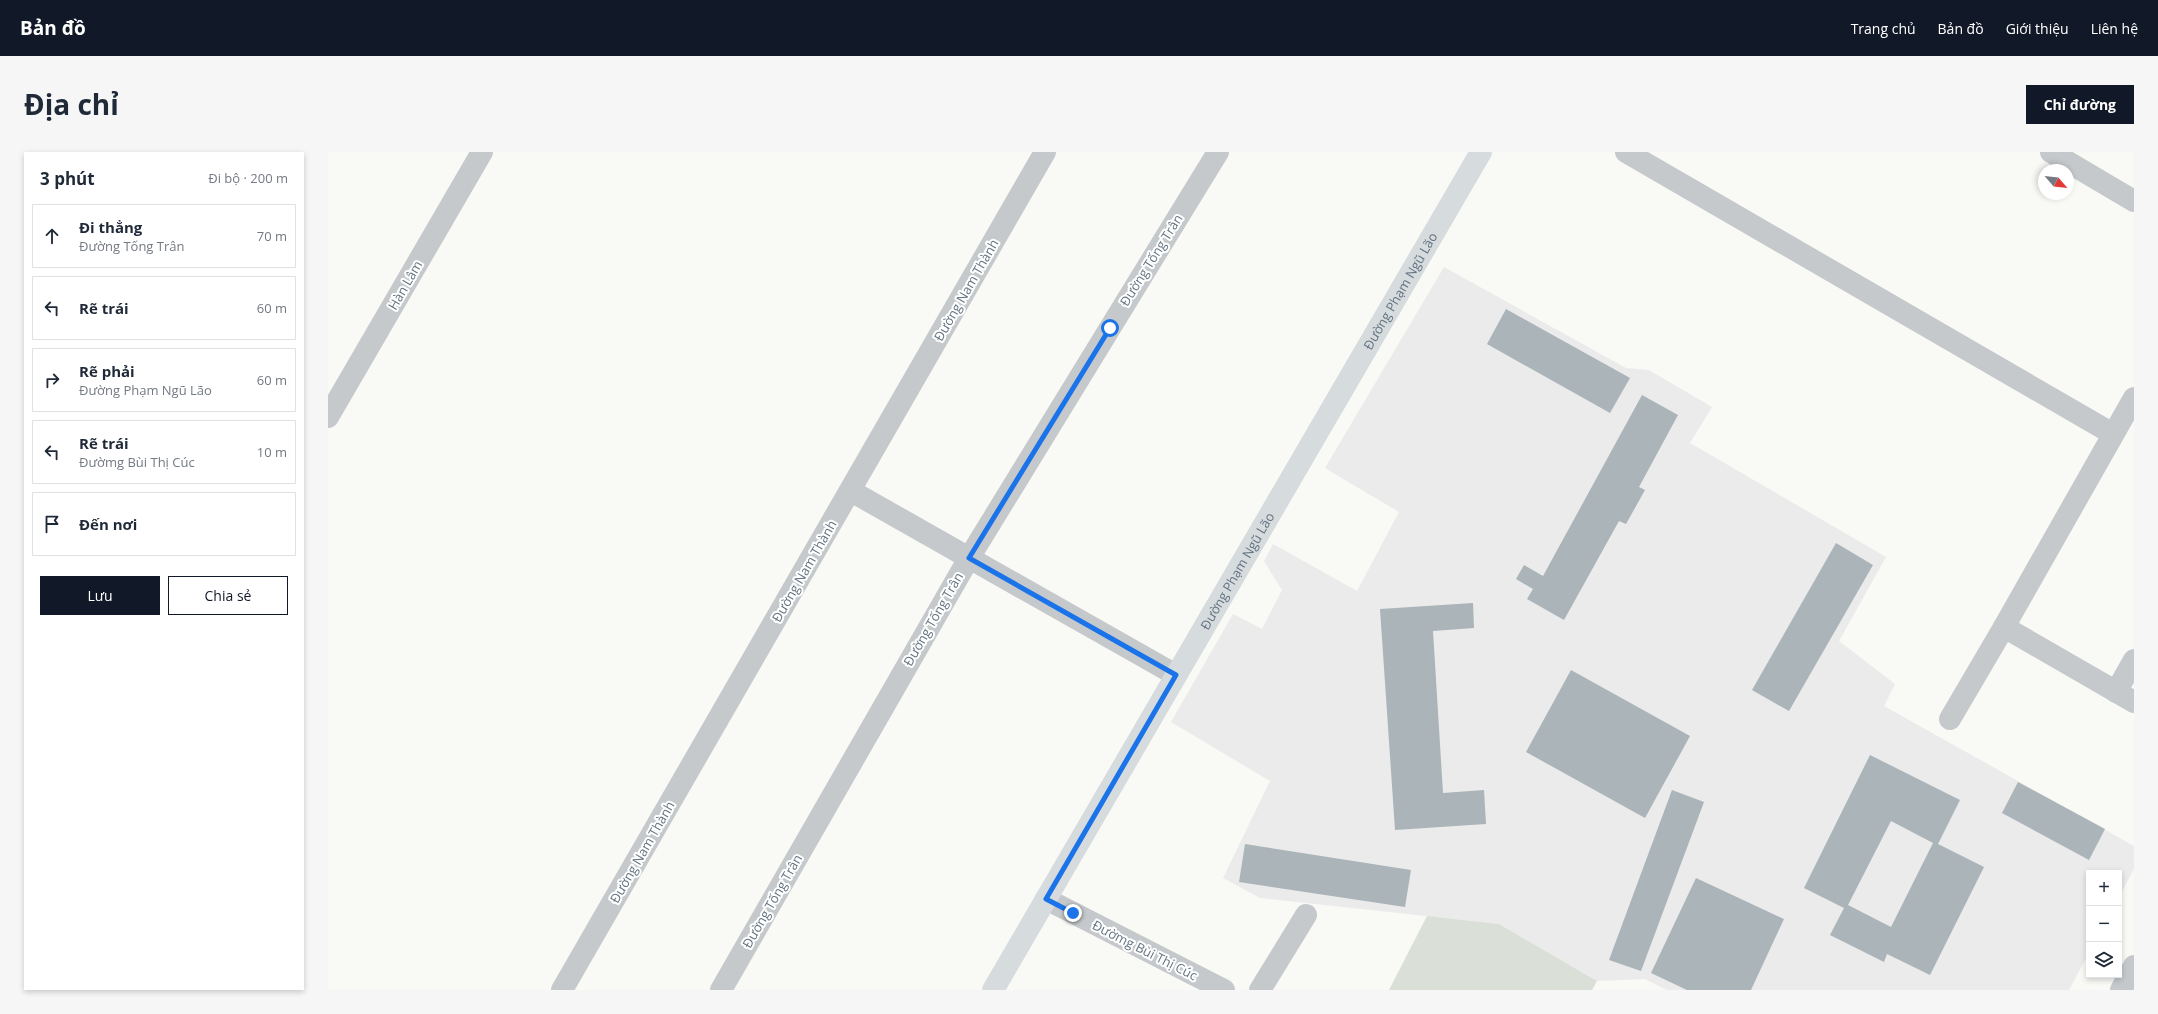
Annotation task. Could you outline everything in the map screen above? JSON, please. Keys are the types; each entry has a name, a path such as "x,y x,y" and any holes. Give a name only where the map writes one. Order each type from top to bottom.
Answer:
{"street":[{"name":"Hàn Lâm","path":"328,417 482,152"},
{"name":"Đường Nam Thành","path":"562,990 1045,152"},
{"name":"Đường Tống Trân","path":"721,990 969,558 1218,152"},
{"name":"Đường Phạm Ngũ Lão","path":"993,990 1481,152"},
{"path":"1626,152 2113,434"},
{"path":"2051,152 2134,200"},
{"path":"1950,719 2134,398"},
{"path":"851,490 1176,675"},
{"path":"2004,627 2125,697 2134,660"},
{"name":"Đườmg Bùi Thị Cúc","path":"1046,899 1224,990"},
{"path":"1260,990 1306,915"},
{"path":"2121,990 2134,966"}],"shaded area":[{"path":"1444,267 1626,368 1649,370 1712,407 1690,443 1886,557 1839,641 1895,684 1884,706 2134,846 2134,869 2122,891 2122,870 2086,870 2086,959 2069,990 1667,990 1645,979 1597,981 1499,924 1260,898 1223,878 1270,781 1171,722 1233,614 1262,629 1282,590 1264,561 1273,544 1357,591 1399,512 1325,468"},
{"path":"1427,916 1499,924 1597,981 1592,990 1389,990"}],"building":[{"path":"1506,309 1630,378 1610,413 1487,344"},
{"path":"1642,395 1678,415 1639,487 1645,490 1626,524 1619,521 1564,620 1527,599 1533,589 1516,579 1524,565 1543,576"},
{"path":"1836,543 1873,565 1789,711 1752,690"},
{"path":"1473,603 1474,628 1433,631 1443,793 1484,790 1486,824 1395,830 1380,609"},
{"path":"1571,670 1690,736 1645,818 1526,752"},
{"path":"1870,755 1960,800 1938,844 1984,867 1930,975 1887,954 1884,962 1830,935 1844,908 1804,888","holes":["1891,821 1933,843 1891,927 1848,905"]},
{"path":"2018,782 2105,829 2089,860 2002,813"},
{"path":"1672,790 1704,802 1641,971 1609,960"},
{"path":"1245,844 1411,870 1405,907 1239,882"},
{"path":"1696,878 1784,919 1751,990 1687,990 1651,973"}],"route":[{"path":"1073,913 1046,899 1176,675 969,558 1110,328"}]}
